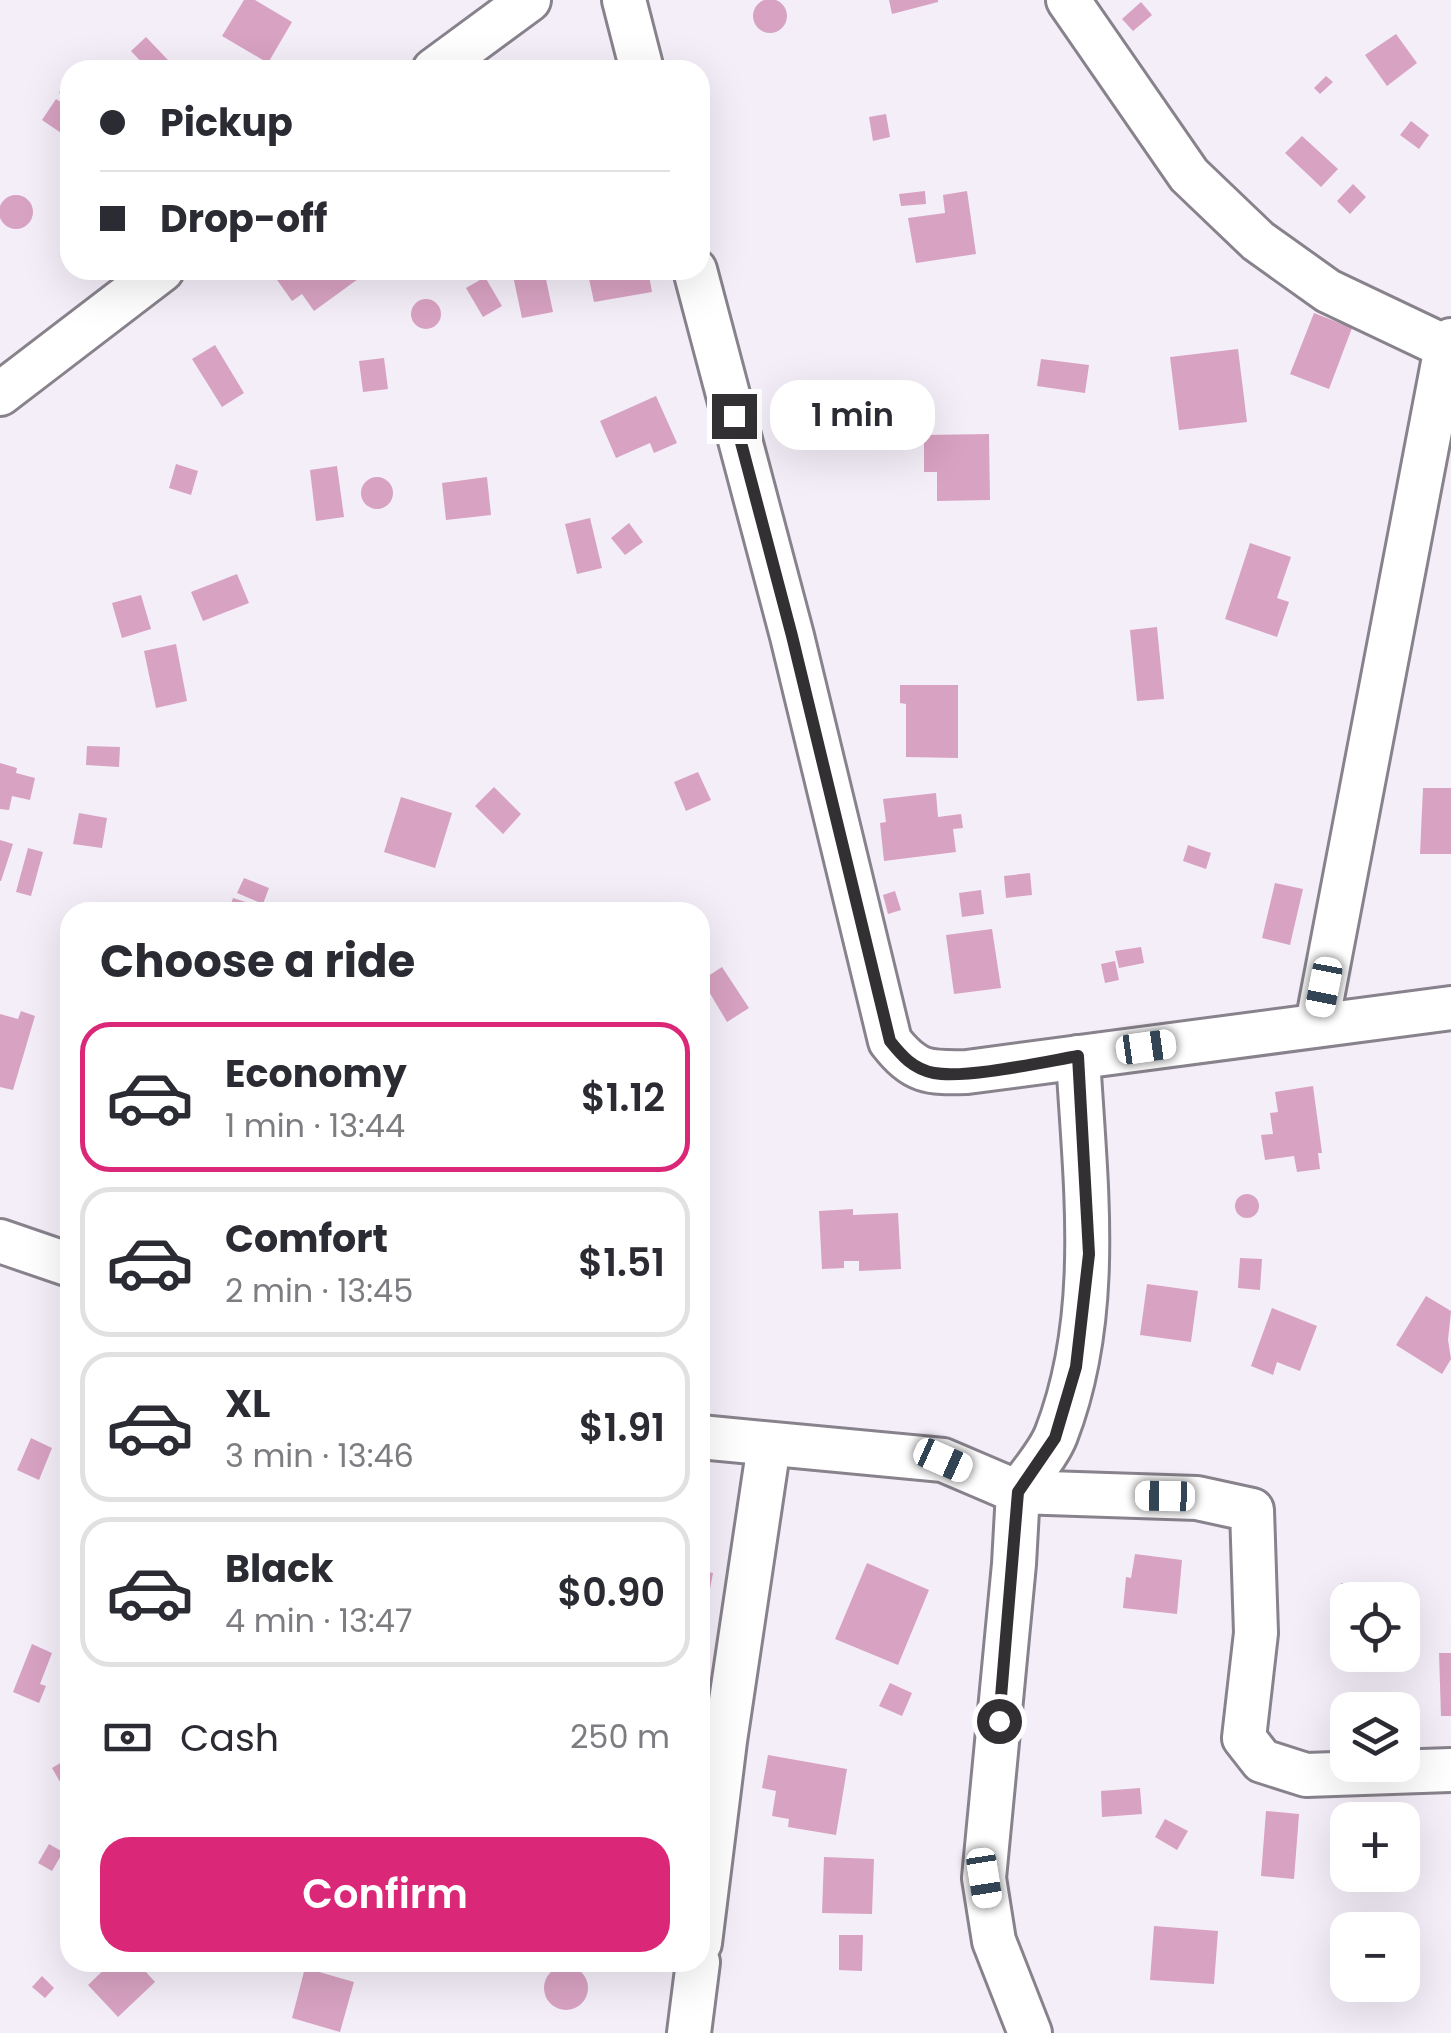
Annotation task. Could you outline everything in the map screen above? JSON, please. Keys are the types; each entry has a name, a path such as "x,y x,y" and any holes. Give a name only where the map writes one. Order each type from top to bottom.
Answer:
{"street":[{"path":"448,60 529,0"},
{"path":"624,0 639,60"},
{"path":"1068,0 1188,175 1258,242 1328,291 1449,344 1316,1024"},
{"path":"0,394 149,280"},
{"path":"698,280 792,636 890,1041 906,1062 934,1073 967,1072 1451,1008"},
{"path":"1030,2033 994,1941 984,1878 1018,1492 1055,1438 1076,1367 1089,1254 1078,1056"},
{"path":"0,1240 60,1261"},
{"path":"710,1439 943,1460 1018,1492 1196,1498 1252,1510 1256,1634 1244,1738 1262,1761 1306,1775 1451,1770"},
{"path":"710,1862 769,1445"},
{"path":"689,2033 697,1972"}],"building":[{"path":"770,-1 782,4 787,16 782,28 770,33 758,28 753,16 758,4"},
{"path":"244,0 255,0 292,22 270,60 263,60 222,36"},
{"path":"889,0 938,0 938,2 892,14"},
{"path":"1141,2 1152,15 1133,31 1122,19"},
{"path":"1396,34 1417,63 1387,86 1365,55"},
{"path":"146,37 168,60 140,60 131,51"},
{"path":"1326,76 1333,82 1320,94 1314,88"},
{"path":"56,99 60,102 60,132 42,120"},
{"path":"886,114 890,137 873,141 869,117"},
{"path":"1411,121 1429,135 1419,149 1400,135"},
{"path":"1302,136 1338,169 1321,187 1285,153"},
{"path":"1353,184 1366,197 1350,214 1337,201"},
{"path":"925,191 926,204 901,206 899,194"},
{"path":"967,191 976,254 916,263 908,218 945,213 943,195"},
{"path":"16,195 28,200 33,212 28,224 16,229 4,224 -1,212 4,200"},
{"path":"277,280 357,280 314,311 302,294 292,301"},
{"path":"487,280 502,306 483,317 466,288"},
{"path":"514,280 546,280 553,312 522,318"},
{"path":"589,280 650,280 652,292 594,302"},
{"path":"426,299 437,303 441,314 437,325 426,329 415,325 411,314 415,303"},
{"path":"1314,313 1352,328 1329,389 1290,374"},
{"path":"215,345 244,393 222,407 192,359"},
{"path":"1238,349 1247,422 1179,430 1170,357"},
{"path":"384,358 388,389 363,392 359,361"},
{"path":"1041,359 1089,365 1085,393 1037,386"},
{"path":"656,396 677,443 654,453 650,443 616,458 600,421"},
{"path":"989,434 990,500 937,501 937,472 924,472 924,435"},
{"path":"176,464 198,471 191,495 169,488"},
{"path":"337,466 344,517 316,521 310,470"},
{"path":"377,477 388,482 393,493 388,504 377,509 366,504 361,493 366,482"},
{"path":"487,477 491,515 446,520 442,483"},
{"path":"590,518 602,568 577,574 565,524"},
{"path":"629,523 643,542 625,555 611,538"},
{"path":"1250,543 1291,557 1277,598 1289,602 1277,637 1225,619"},
{"path":"237,574 249,603 203,621 191,592"},
{"path":"141,595 151,629 122,638 112,603"},
{"path":"1157,627 1164,699 1137,701 1130,630"},
{"path":"176,644 187,701 156,708 144,651"},
{"path":"900,685 958,685 958,758 906,757 906,704 900,703"},
{"path":"87,746 120,747 119,767 86,765"},
{"path":"0,763 35,778 30,800 12,796 9,810 0,809"},
{"path":"698,772 711,800 686,811 674,782"},
{"path":"494,787 521,814 503,834 475,806"},
{"path":"1423,788 1451,788 1451,854 1420,854"},
{"path":"936,793 938,817 961,814 963,828 953,829 956,852 884,861 880,823 886,822 883,799"},
{"path":"401,797 452,813 435,868 384,852"},
{"path":"79,813 107,818 102,848 73,844"},
{"path":"0,840 13,844 1,881 0,881"},
{"path":"1188,845 1211,853 1206,869 1183,861"},
{"path":"28,848 43,852 31,896 16,892"},
{"path":"1030,873 1032,895 1006,898 1004,876"},
{"path":"244,878 269,888 264,902 237,893"},
{"path":"1275,883 1303,889 1290,945 1262,938"},
{"path":"981,890 984,914 962,917 959,893"},
{"path":"895,891 901,910 888,914 883,895"},
{"path":"992,929 1001,988 954,994 946,935"},
{"path":"1141,947 1144,963 1119,968 1115,951"},
{"path":"1115,961 1119,980 1105,983 1101,964"},
{"path":"722,967 749,1008 727,1022 710,993 710,975"},
{"path":"21,1011 35,1016 13,1090 0,1087 0,1014 18,1019"},
{"path":"1313,1086 1322,1153 1318,1153 1320,1169 1297,1172 1294,1156 1265,1160 1261,1135 1273,1134 1270,1113 1278,1112 1275,1092"},
{"path":"1247,1194 1256,1197 1256,1215 1247,1218 1238,1215 1235,1206 1238,1197"},
{"path":"853,1209 853,1215 898,1213 901,1269 859,1271 859,1261 844,1261 844,1268 822,1269 819,1211"},
{"path":"1240,1258 1262,1259 1260,1290 1238,1288"},
{"path":"1147,1284 1198,1291 1191,1342 1140,1335"},
{"path":"1426,1296 1451,1311 1451,1359 1442,1374 1396,1345"},
{"path":"1272,1308 1317,1326 1300,1371 1277,1362 1273,1375 1251,1366"},
{"path":"31,1438 52,1448 39,1480 17,1470"},
{"path":"1135,1554 1182,1560 1177,1614 1123,1608 1126,1577 1131,1578"},
{"path":"867,1563 929,1590 898,1665 835,1639"},
{"path":"32,1644 52,1653 40,1684 46,1686 39,1703 13,1692"},
{"path":"1439,1653 1451,1653 1451,1716 1441,1716"},
{"path":"890,1683 912,1693 902,1716 879,1706"},
{"path":"768,1755 847,1769 836,1835 788,1827 789,1819 772,1816 776,1791 762,1788"},
{"path":"60,1763 60,1782 52,1768"},
{"path":"1140,1788 1142,1814 1102,1817 1101,1791"},
{"path":"1266,1811 1299,1814 1294,1879 1261,1876"},
{"path":"1165,1819 1188,1831 1177,1850 1155,1837"},
{"path":"49,1844 60,1850 52,1871 38,1863"},
{"path":"824,1857 874,1859 872,1914 822,1913"},
{"path":"1154,1926 1218,1931 1214,1984 1150,1980"},
{"path":"839,1935 863,1935 862,1971 839,1970"},
{"path":"102,1972 146,1972 155,1982 118,2017 88,1985"},
{"path":"304,1972 354,1982 340,2032 292,2018"},
{"path":"550,1972 582,1972 588,1988 582,2004 566,2010 550,2004 544,1988"},
{"path":"42,1976 54,1988 45,1998 32,1987"}],"route":[{"path":"734,416 890,1041 906,1062 934,1073 1078,1056 1089,1254 1076,1367 1055,1438 1018,1492 999,1721"}]}
